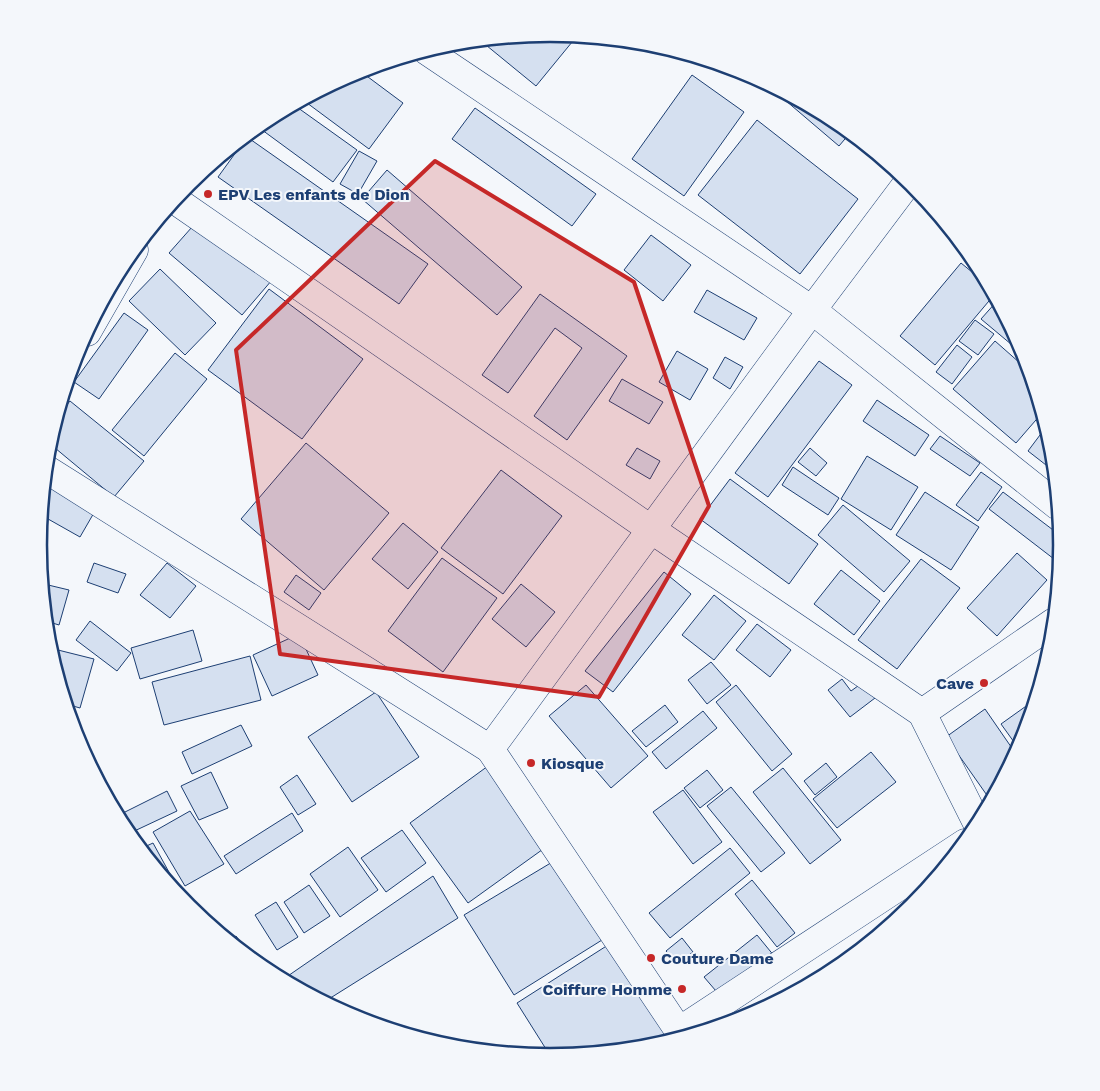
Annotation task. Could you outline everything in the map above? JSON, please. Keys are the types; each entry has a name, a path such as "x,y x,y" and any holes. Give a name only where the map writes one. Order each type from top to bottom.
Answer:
{"street":[{"path":"435,56 812,310 1051,500"},
{"path":"490,749 904,188"},
{"path":"181,204 652,530 922,713 974,816"},
{"path":"52,473 490,749 679,1031"},
{"path":"922,713 1046,628"},
{"path":"689,1028 946,856"}],"highlighted area":[{"path":"435,161 634,282 709,506 599,697 280,654 236,350"}],"building":[{"path":"550,42 571,43 536,86 488,47"},
{"path":"692,75 744,112 684,196 632,159"},
{"path":"368,77 403,103 369,149 309,104"},
{"path":"788,102 845,139 839,146"},
{"path":"475,108 596,194 572,226 452,139"},
{"path":"300,109 357,150 333,182 264,132"},
{"path":"757,120 858,199 800,274 698,195"},
{"path":"252,140 428,264 399,304 218,177 235,153"},
{"path":"359,151 377,161 358,194 340,184"},
{"path":"387,170 522,287 497,315 362,199"},
{"path":"200,218 272,280 242,315 169,253"},
{"path":"651,235 691,265 663,301 624,270"},
{"path":"961,263 972,272 989,301 935,365 900,336"},
{"path":"160,269 216,323 185,355 129,301"},
{"path":"269,289 363,359 302,439 208,370"},
{"path":"707,290 757,318 744,340 694,312"},
{"path":"540,294 627,356 567,440 534,416 582,348 555,328 508,393 482,375"},
{"path":"992,306 1011,344 981,319"},
{"path":"124,313 148,330 99,399 75,382"},
{"path":"975,320 994,334 978,355 959,341"},
{"path":"995,341 1018,361 1037,419 1016,443 953,389"},
{"path":"957,345 972,357 952,384 936,372"},
{"path":"677,351 708,369 690,400 659,382"},
{"path":"175,353 207,379 144,456 112,430"},
{"path":"725,357 743,367 730,389 713,378"},
{"path":"819,361 852,385 768,497 735,473"},
{"path":"622,379 663,402 649,424 609,401"},
{"path":"877,400 929,435 915,456 863,421"},
{"path":"70,401 144,461 114,497 57,449 68,404"},
{"path":"1040,435 1046,465 1028,451"},
{"path":"940,436 980,463 970,476 930,449"},
{"path":"306,443 389,513 324,590 241,519"},
{"path":"637,448 660,461 650,479 626,465"},
{"path":"810,448 827,463 816,476 798,462"},
{"path":"867,456 918,487 891,530 841,499"},
{"path":"793,467 839,498 828,515 782,485"},
{"path":"501,470 562,516 503,594 441,548"},
{"path":"981,472 1002,487 978,521 956,505"},
{"path":"730,479 818,544 789,584 700,519"},
{"path":"50,486 95,511 80,537 48,519"},
{"path":"925,492 979,527 951,570 896,535"},
{"path":"1003,492 1053,530 1053,558 989,509"},
{"path":"843,505 910,561 884,592 818,535"},
{"path":"403,523 438,552 408,589 372,559"},
{"path":"1017,553 1047,580 997,636 967,608"},
{"path":"442,558 497,598 443,672 388,631"},
{"path":"921,559 960,588 897,669 858,640"},
{"path":"94,563 126,574 118,593 87,582"},
{"path":"167,563 196,586 170,618 140,595"},
{"path":"841,570 880,601 854,635 814,604"},
{"path":"664,572 691,594 613,692 585,671"},
{"path":"296,575 321,593 309,610 284,592"},
{"path":"521,584 555,612 526,647 492,619"},
{"path":"49,585 69,590 59,625 53,623"},
{"path":"714,595 746,621 714,660 682,635"},
{"path":"90,621 131,653 117,671 76,640"},
{"path":"757,624 791,650 770,677 736,650"},
{"path":"193,630 202,661 140,679 131,648"},
{"path":"299,634 318,675 272,696 253,655"},
{"path":"58,650 94,659 80,708 74,706"},
{"path":"250,656 261,700 164,725 152,682"},
{"path":"711,662 731,685 707,704 688,680"},
{"path":"842,679 851,691 862,683 875,698 850,717 828,690"},
{"path":"586,685 648,756 611,788 549,716"},
{"path":"736,685 792,754 772,771 716,702"},
{"path":"376,692 419,757 352,802 308,737"},
{"path":"665,705 678,722 646,747 632,731"},
{"path":"1026,706 1013,741 1001,724"},
{"path":"985,709 1011,747 987,795 946,737"},
{"path":"703,711 717,728 666,769 652,752"},
{"path":"241,725 252,746 192,774 182,752"},
{"path":"871,752 896,782 837,828 813,799"},
{"path":"826,763 837,777 815,795 804,781"},
{"path":"488,766 546,847 468,903 410,823"},
{"path":"783,768 841,840 810,864 753,792"},
{"path":"707,770 723,790 700,808 684,788"},
{"path":"211,772 228,808 199,820 181,786"},
{"path":"297,775 316,804 298,815 280,787"},
{"path":"731,787 785,853 761,872 707,806"},
{"path":"683,790 722,842 693,864 653,812"},
{"path":"167,791 177,811 136,830 124,813"},
{"path":"190,811 224,864 185,886 153,832"},
{"path":"292,813 303,831 236,874 224,856"},
{"path":"402,830 426,863 386,892 361,858"},
{"path":"153,843 171,876 151,852 147,846"},
{"path":"348,847 378,890 340,917 310,874"},
{"path":"730,848 750,873 670,938 649,913"},
{"path":"554,861 602,940 514,995 464,915"},
{"path":"433,876 458,918 330,998 289,975"},
{"path":"752,880 795,933 777,947 735,894"},
{"path":"309,885 330,916 304,933 284,902"},
{"path":"276,902 298,937 277,950 255,915"},
{"path":"757,935 775,957 722,998 704,977"},
{"path":"682,938 693,952 677,964 666,951"},
{"path":"608,945 666,1034 616,1044 545,1048 517,1003"}],"place":[{"name":"EPV Les enfants de Dion","path":"208,194"},
{"name":"Cave","path":"984,683"},
{"name":"Kiosque","path":"531,763"},
{"name":"Couture Dame","path":"651,958"},
{"name":"Coiffure Homme","path":"682,989"}]}
